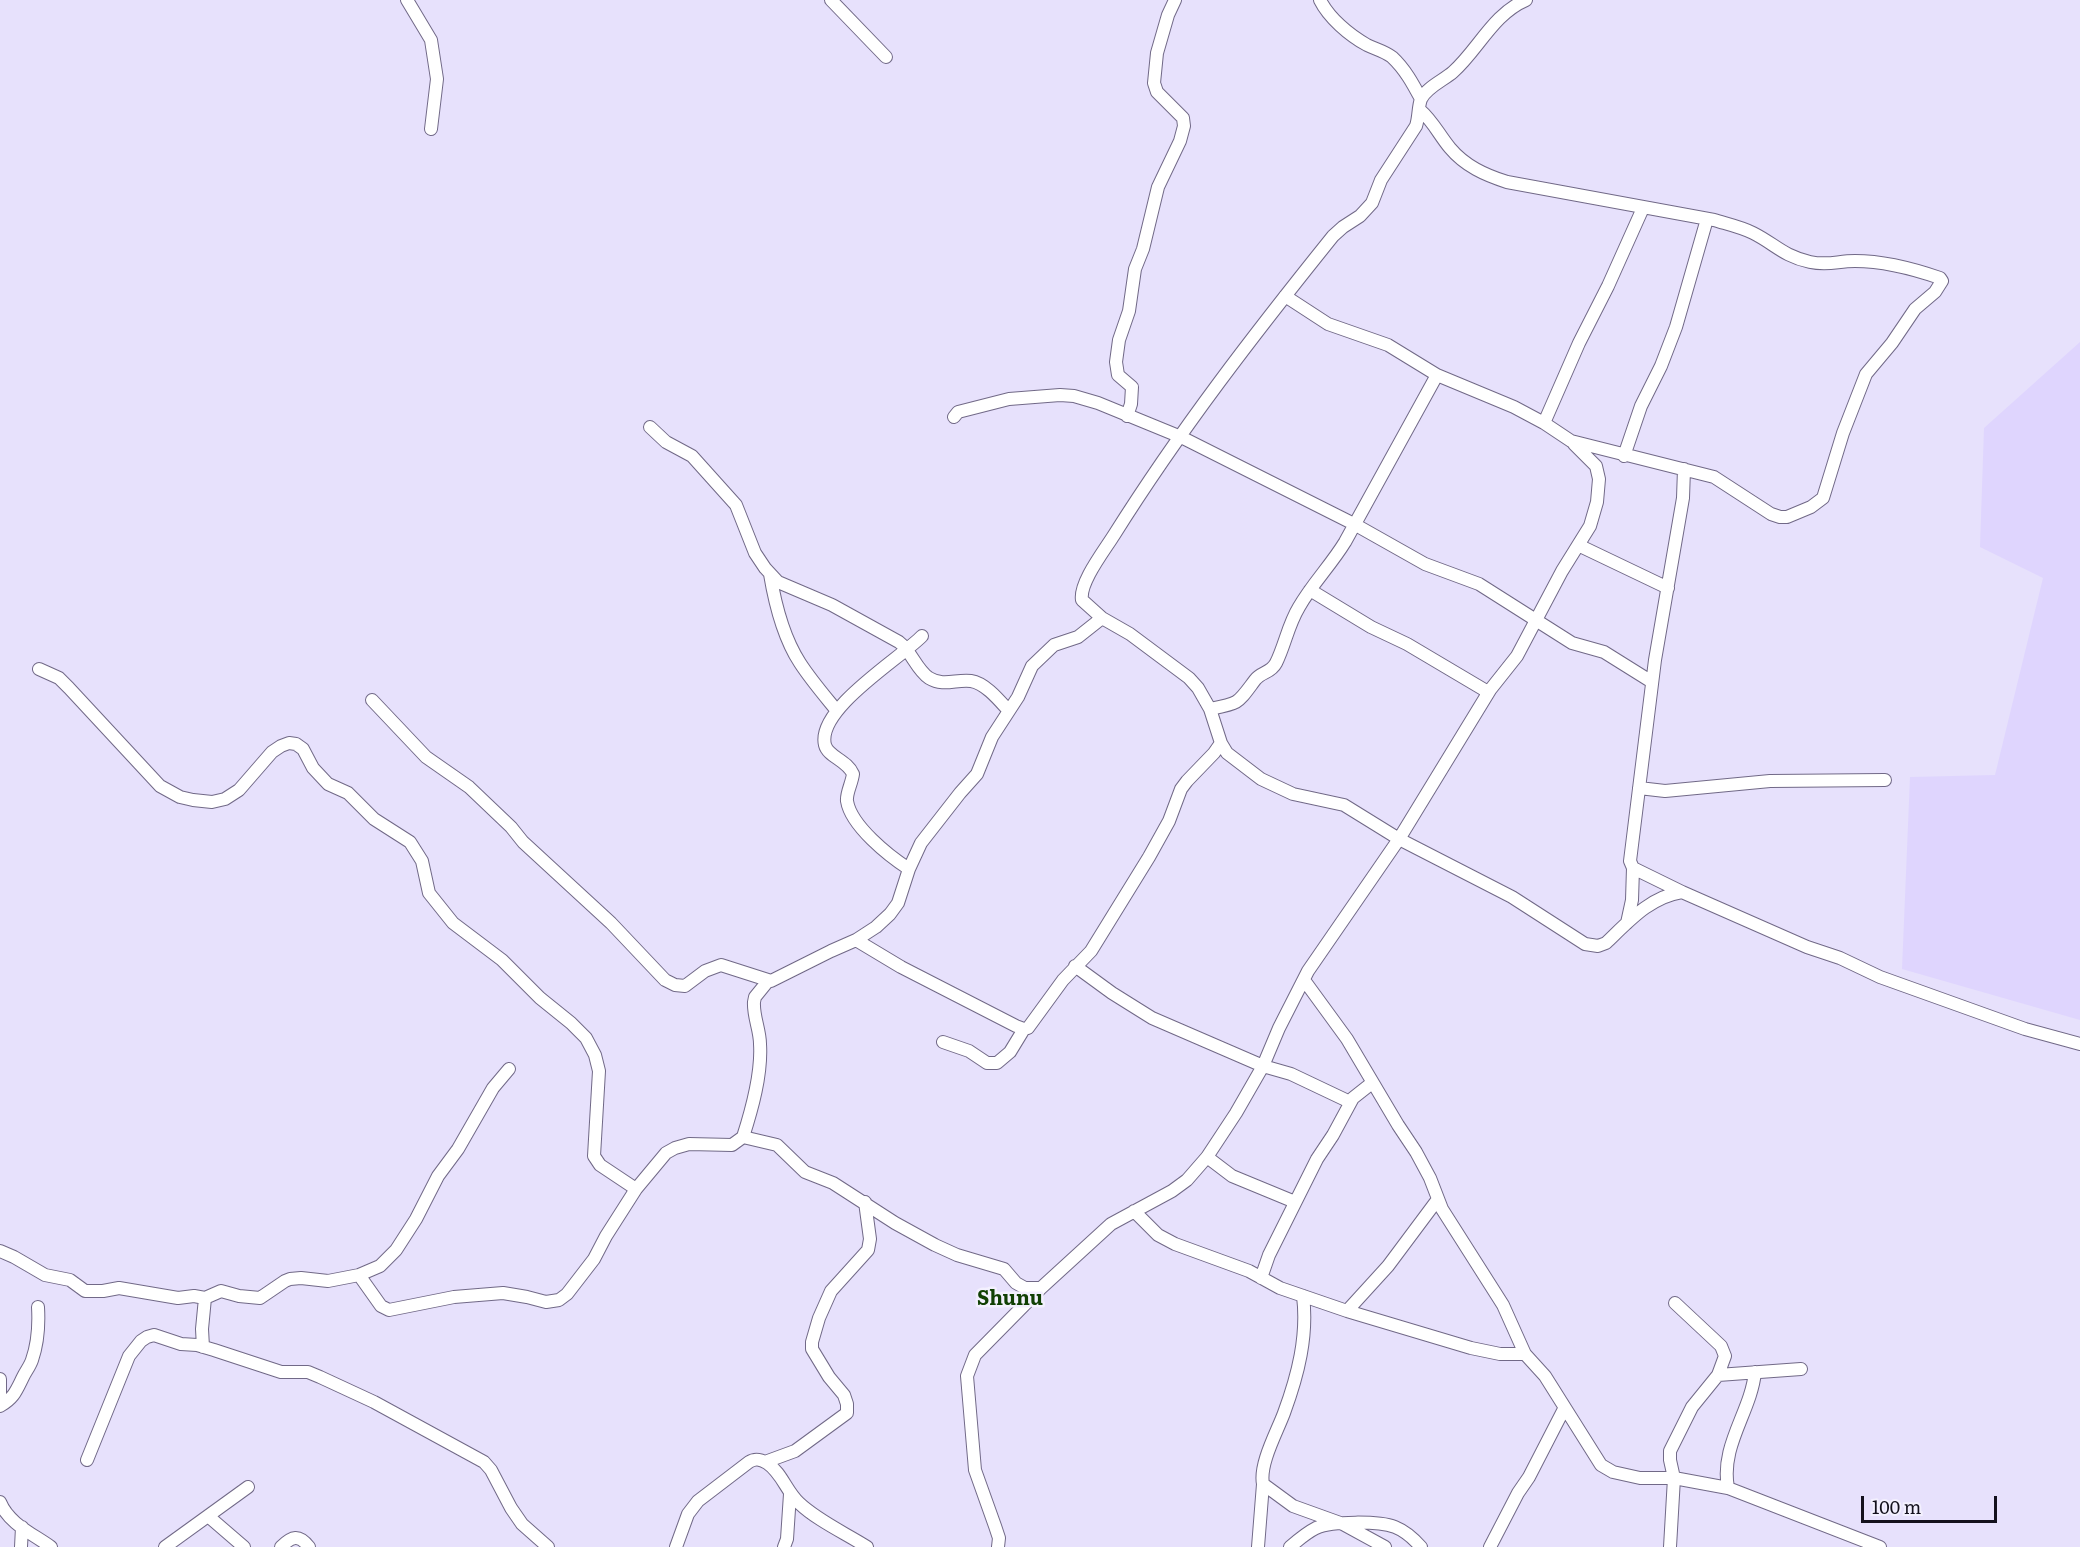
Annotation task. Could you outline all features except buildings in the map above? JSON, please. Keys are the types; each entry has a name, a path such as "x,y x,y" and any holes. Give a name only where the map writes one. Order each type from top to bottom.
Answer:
{"street":[{"path":"407,0 431,40 437,79 431,129"},
{"path":"831,0 886,57"},
{"path":"1127,416 1131,404 1132,387 1118,375 1116,362 1119,340 1129,311 1135,269 1143,249 1158,187 1180,141 1184,126 1183,118 1156,92 1154,83 1157,53 1168,15 1175,0"},
{"path":"1320,0 1326,11 1351,34 1393,58 1410,79 1421,105 1449,147 1480,172 1526,187 1707,219 1746,230 1787,255 1798,259 1827,265 1853,261 1872,262 1909,269 1938,277 1942,281 1935,292 1915,309 1892,343 1866,374 1843,433 1827,490 1823,498 1812,507 1787,517 1776,516 1714,477 1571,441"},
{"path":"1526,0 1486,32 1454,71 1439,82 1421,105 1412,133 1381,180 1372,203 1360,216 1333,236 1204,400 1130,509 1082,590 1081,596 1083,603 1102,618 1130,634 1178,668 1198,687 1210,709 1221,743 1227,753 1261,779 1287,792 1344,805 1399,839 1494,887 1585,944 1602,945 1660,897 1682,892"},
{"path":"1410,79 1421,83 1439,82"},
{"path":"1544,423 1643,208"},
{"path":"1624,456 1641,405 1676,327 1707,219"},
{"path":"998,1547 999,1538 975,1470 967,1376 975,1355 1041,1288 1111,1224 1172,1191 1187,1180 1207,1156 1236,1113 1263,1066 1279,1028 1322,947 1399,839 1488,692 1517,656 1535,620 1590,526 1597,502 1599,479 1596,466 1571,441 1544,423 1514,407 1437,375 1388,345 1328,324 1285,296"},
{"path":"1210,709 1238,701 1249,691 1256,678 1270,670 1276,663 1292,619 1310,590 1332,563 1437,375"},
{"path":"954,417 958,412 1009,399 1060,395 1090,401 1180,437 1354,524 1425,564 1479,584 1572,643 1604,652 1652,682"},
{"path":"650,428 666,442 692,456 736,505 741,513 750,543 778,582 842,610 899,642 908,649 922,672 928,677 948,683 969,680 977,682 1008,710"},
{"path":"1596,466 1602,450"},
{"path":"1627,923 1632,900 1633,868 1630,861 1652,682 1683,498 1684,469"},
{"path":"1578,545 1668,588"},
{"path":"770,573 781,620 789,642 799,662 837,711"},
{"path":"1310,590 1488,692"},
{"path":"372,700 426,757 468,787 511,827 523,842 611,923 665,980 675,985 685,986 705,971 721,965 774,981 856,940 883,922 894,909 902,894 909,869 926,836 977,774 992,737 1018,697 1032,666 1054,645 1078,637 1102,618"},
{"path":"909,869 879,847 850,810 847,799 853,774 849,765 827,750 824,741 837,711 874,674 922,636"},
{"path":"39,669 58,678 69,687 160,786 180,797 212,802 225,799 239,790 272,752 289,743 296,744 303,749 313,768 328,784 348,793 374,819 410,842 422,861 429,893 453,923 502,960 540,998 586,1038 595,1055 599,1071 594,1156 600,1165 636,1189"},
{"path":"943,1042 969,1051 987,1063 997,1063 1010,1052 1024,1029 1034,1021 1050,996 1091,951 1169,821 1181,789 1208,761 1221,743"},
{"path":"1640,788 1665,791 1770,781 1885,780"},
{"path":"1633,868 1807,947 1840,958 1880,976 2025,1029 2080,1044"},
{"path":"856,940 901,967 1024,1029"},
{"path":"1075,966 1152,1018 1263,1066 1291,1074 1350,1102"},
{"path":"1304,980 1347,1039 1423,1164 1437,1199 1503,1305 1525,1354 1545,1376 1601,1465 1640,1478 1674,1478 1728,1488 1880,1547"},
{"path":"359,1275 381,1306 389,1310 454,1297 503,1293 553,1302 567,1294 594,1259 636,1189 671,1150 697,1143 732,1145 743,1137 755,1089 760,1056 754,1002 755,997 768,981"},
{"path":"0,1251 45,1275 70,1280 85,1291 119,1288 178,1298 194,1296 206,1298 221,1291 260,1298 290,1279 327,1281 359,1275 380,1266 396,1250 416,1219 438,1176 458,1149 493,1088 509,1069"},
{"path":"1261,1278 1269,1255 1307,1176 1336,1130 1350,1102 1357,1093 1372,1083"},
{"path":"743,1137 777,1145 805,1172 833,1183 895,1223 935,1245 957,1255 1004,1269 1016,1284 1025,1288 1041,1288"},
{"path":"1207,1156 1233,1176 1295,1202"},
{"path":"1347,1311 1388,1266 1437,1199"},
{"path":"765,1462 795,1451 848,1413 844,1395 829,1377 812,1345 819,1318 831,1291 868,1250 870,1239 865,1202"},
{"path":"1134,1211 1158,1234 1175,1244 1249,1271 1272,1284 1303,1296 1488,1352 1506,1355 1525,1354"},
{"path":"1258,1547 1262,1476 1266,1459 1290,1396 1302,1350 1305,1324 1303,1296"},
{"path":"203,1347 202,1329 206,1298"},
{"path":"1670,1547 1674,1478 1670,1460 1672,1444 1692,1407 1718,1375 1724,1362 1724,1350 1675,1303"},
{"path":"0,1406 10,1401 17,1392 33,1359 38,1338 38,1307"},
{"path":"87,1460 124,1365 134,1348 147,1337 154,1335 181,1344 203,1347 281,1372 311,1373 374,1402 484,1462 492,1470 511,1508 522,1524 548,1547"},
{"path":"1718,1375 1801,1369"},
{"path":"1728,1488 1726,1474 1729,1450 1750,1398 1755,1372"},
{"path":"0,1379 0,1400"},
{"path":"1490,1547 1521,1486 1530,1477 1564,1409"},
{"path":"676,1547 688,1514 698,1501 752,1460 759,1459 782,1478 790,1494 802,1506 867,1547"},
{"path":"1263,1484 1293,1506 1343,1524 1385,1547"},
{"path":"165,1547 248,1487"},
{"path":"784,1547 787,1539 790,1494"},
{"path":"1,1508 22,1527 51,1547"},
{"path":"208,1516 244,1547"},
{"path":"1290,1547 1302,1536 1318,1527 1343,1524 1395,1527 1414,1539 1421,1547"},
{"path":"21,1547 22,1527"},
{"path":"281,1547 289,1539 297,1537 309,1547"}],"shaded area":[{"path":"2080,342 2080,1020 1902,969 1910,777 1995,775 2043,578 1980,547 1984,428"}],"district":[{"name":"Shunu","path":"1010,1299"}]}
